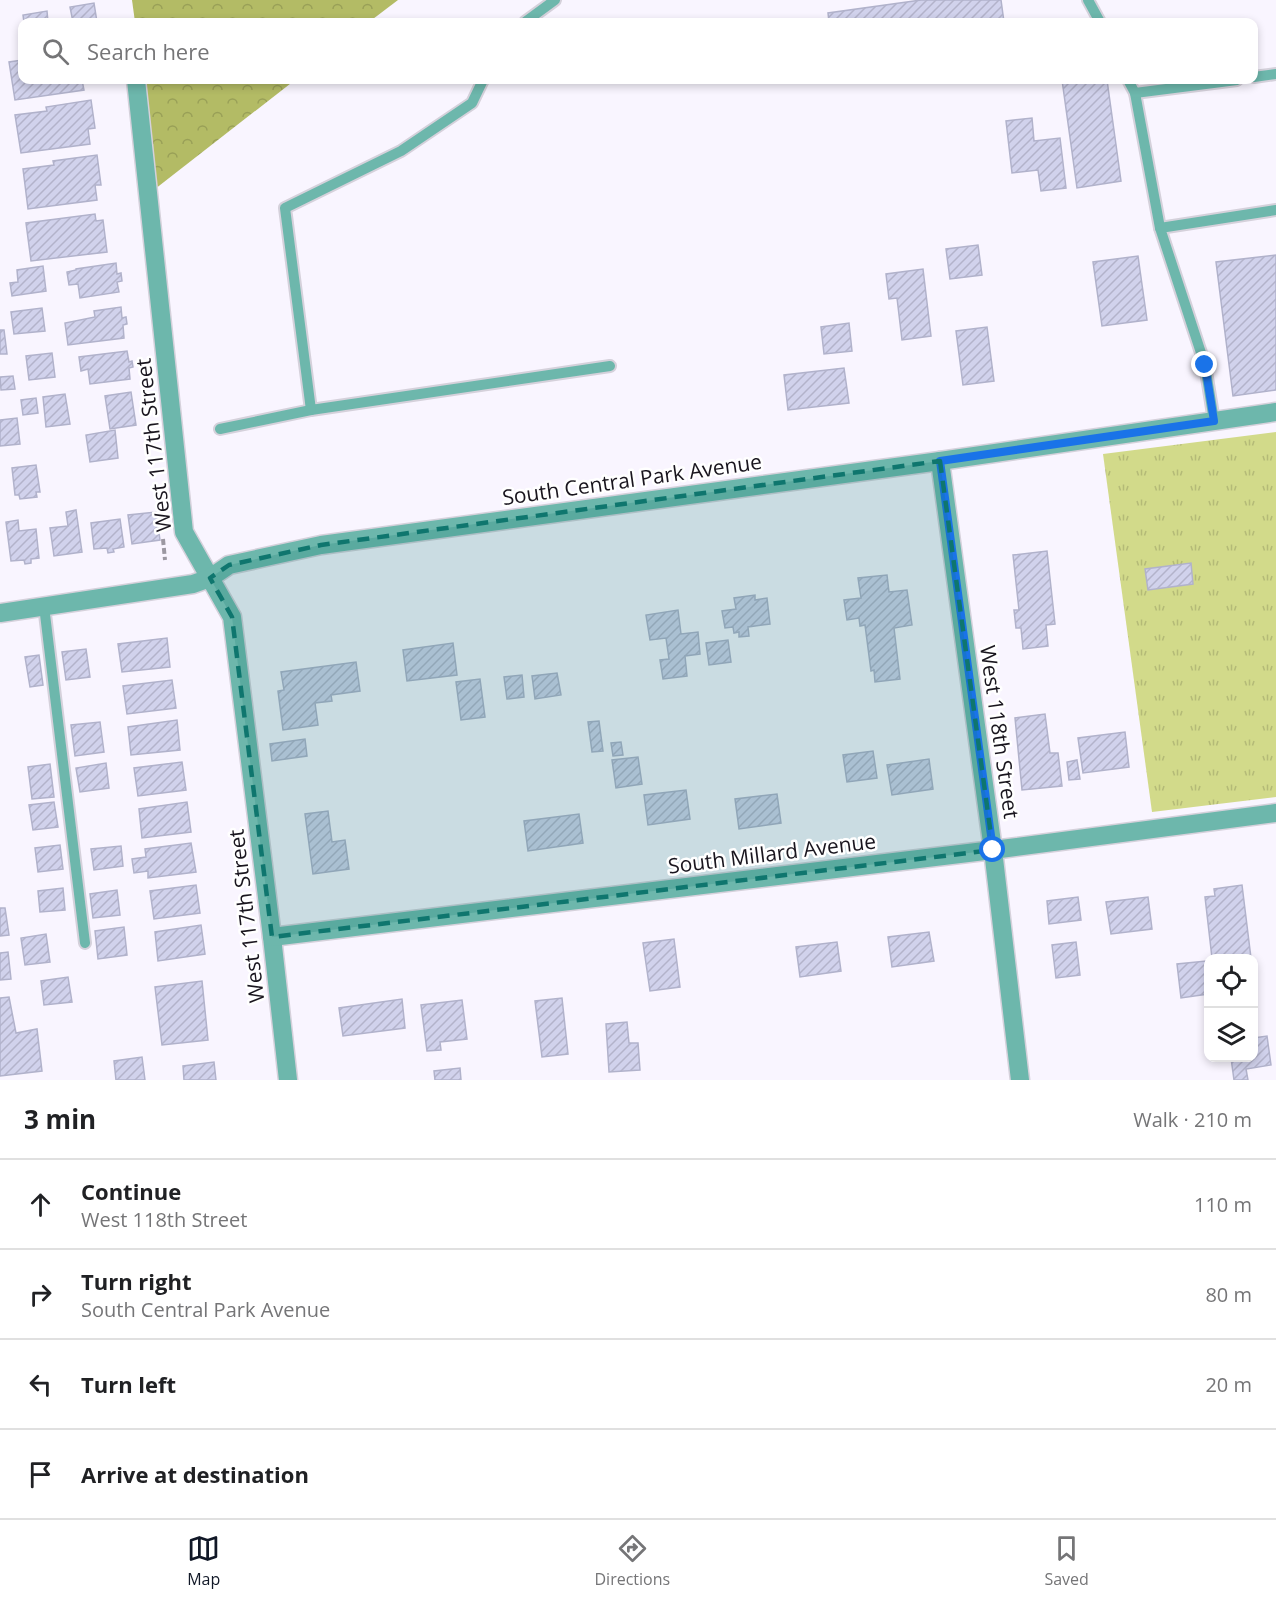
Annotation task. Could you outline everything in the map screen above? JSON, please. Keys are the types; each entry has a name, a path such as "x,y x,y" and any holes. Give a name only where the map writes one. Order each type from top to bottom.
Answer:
{"street":[{"name":"West 117th Street","path":"136,84 184,532 232,617 273,937 288,1080"},
{"name":"South Central Park Avenue","path":"0,613 193,584 210,578 229,566 321,545 940,461 1276,412"},
{"name":"West 118th Street","path":"940,461 993,850 1020,1080"},
{"name":"South Millard Avenue","path":"273,937 993,850 1276,813"}],"lane":[{"path":"530,18 555,0"},
{"path":"1088,0 1098,18"},
{"path":"1258,76 1276,74"},
{"path":"311,410 285,208 401,151 472,103 481,84"},
{"path":"1130,84 1135,93 1160,228 1205,365 1214,421"},
{"path":"1135,93 1206,84"},
{"path":"1160,228 1276,210"},
{"path":"220,429 311,410 610,366"},
{"path":"44,606 86,943"}],"highlighted area":[{"path":"940,461 993,850 272,937 232,617 210,578 229,565 321,545"}],"green space":[{"path":"132,0 398,0 374,18 134,18"},
{"path":"142,84 290,84 155,189"},
{"path":"1276,432 1276,797 1152,812 1103,454"}],"building":[{"path":"921,0 1001,0 1003,18 829,18 828,13"},
{"path":"94,3 96,18 72,18 70,7"},
{"path":"47,11 48,18 23,18 23,15"},
{"path":"18,61 18,84 83,84 84,90 15,100 9,62"},
{"path":"1063,84 1108,84 1121,181 1077,188"},
{"path":"91,100 95,128 88,129 90,144 21,153 15,115 47,111 46,107"},
{"path":"1032,118 1034,141 1060,138 1066,188 1041,191 1038,170 1012,173 1006,121"},
{"path":"97,155 101,185 95,185 97,200 28,209 23,169 54,165 53,161"},
{"path":"95,214 96,221 103,220 107,252 31,261 26,223"},
{"path":"978,245 982,275 950,279 946,249"},
{"path":"1276,255 1276,390 1233,396 1216,262"},
{"path":"1138,256 1147,320 1102,326 1093,262"},
{"path":"116,263 117,274 121,273 122,281 117,282 119,292 80,298 78,284 69,285 67,272"},
{"path":"43,266 46,291 12,296 10,283 18,282 17,270"},
{"path":"923,269 931,336 902,340 897,298 889,299 886,274"},
{"path":"121,307 122,318 126,317 127,324 123,325 124,338 68,345 65,323 95,317 94,311"},
{"path":"42,308 45,331 14,334 11,312"},
{"path":"849,323 852,351 824,354 821,327"},
{"path":"987,327 994,381 963,385 956,331"},
{"path":"0,330 4,330 7,354 0,354"},
{"path":"127,351 129,362 132,361 133,367 129,368 130,379 90,384 88,369 81,371 79,357"},
{"path":"52,353 55,377 29,380 26,356"},
{"path":"844,368 849,403 788,410 784,375"},
{"path":"13,376 15,389 1,390 0,377"},
{"path":"131,392 136,425 110,429 105,396"},
{"path":"65,394 70,424 46,427 43,397"},
{"path":"36,398 38,413 23,415 21,400"},
{"path":"17,418 20,444 0,446 0,420"},
{"path":"115,430 118,458 90,462 86,435"},
{"path":"36,465 40,492 36,492 37,497 20,499 19,495 15,495 12,468"},
{"path":"76,510 82,552 54,556 50,528 68,526 66,512"},
{"path":"156,512 160,540 132,544 128,515"},
{"path":"120,519 124,547 113,549 114,552 108,553 107,548 94,549 91,523"},
{"path":"18,520 19,531 36,529 39,558 31,559 31,563 25,564 24,560 11,561 6,522"},
{"path":"1047,551 1055,624 1046,625 1048,646 1023,649 1021,628 1016,628 1014,610 1019,610 1013,555"},
{"path":"1191,563 1193,584 1148,590 1145,569"},
{"path":"887,575 889,592 907,590 912,625 894,628 900,679 875,682 874,670 871,671 865,625 860,626 859,618 847,620 844,600 861,598 858,578"},
{"path":"755,595 755,600 767,598 770,624 748,627 749,636 739,637 739,632 734,633 733,627 725,628 722,611 736,609 734,598"},
{"path":"678,610 681,634 698,632 700,654 685,656 687,676 663,679 660,660 669,659 666,638 650,640 646,615"},
{"path":"167,638 170,667 122,672 118,644"},
{"path":"728,640 731,662 709,665 706,643"},
{"path":"453,643 457,675 407,681 403,650"},
{"path":"86,649 90,677 66,680 62,652"},
{"path":"39,655 43,685 30,687 25,657"},
{"path":"356,662 360,691 331,695 332,701 315,703 318,725 283,730 278,691 284,690 281,672"},
{"path":"557,673 561,695 535,699 532,676"},
{"path":"522,675 524,697 507,699 504,677"},
{"path":"480,679 485,717 461,720 456,682"},
{"path":"172,680 176,708 127,714 123,686"},
{"path":"1045,714 1050,753 1058,753 1062,786 1022,790 1015,718"},
{"path":"177,720 180,750 131,755 128,727"},
{"path":"599,721 603,751 592,752 588,722"},
{"path":"100,722 104,752 75,756 71,725"},
{"path":"1125,732 1129,767 1083,773 1078,738"},
{"path":"305,739 307,756 272,761 270,744"},
{"path":"621,742 623,755 613,756 611,743"},
{"path":"873,751 877,778 847,782 843,755"},
{"path":"638,757 642,784 616,788 612,760"},
{"path":"929,759 933,789 892,795 887,765"},
{"path":"1077,760 1080,779 1069,780 1067,762"},
{"path":"182,762 186,790 138,796 134,768"},
{"path":"106,763 109,788 80,792 76,768"},
{"path":"50,764 54,797 32,799 28,767"},
{"path":"686,790 690,819 648,825 644,795"},
{"path":"777,794 781,823 739,829 735,799"},
{"path":"54,802 58,827 33,830 29,805"},
{"path":"187,802 191,832 142,838 139,809"},
{"path":"328,811 332,842 345,840 349,869 313,874 305,814"},
{"path":"579,814 583,843 528,851 524,821"},
{"path":"191,843 196,872 148,878 148,871 134,873 132,859 146,857 145,849"},
{"path":"60,845 63,869 38,872 35,848"},
{"path":"121,846 123,866 94,870 91,849"},
{"path":"196,885 200,913 154,919 150,891"},
{"path":"1242,885 1251,954 1212,954 1205,897 1215,896 1214,889"},
{"path":"63,888 65,910 40,912 38,891"},
{"path":"117,890 120,915 93,918 90,894"},
{"path":"1078,897 1081,920 1049,924 1047,901"},
{"path":"1148,897 1152,929 1111,934 1106,902"},
{"path":"0,908 5,908 9,935 0,936"},
{"path":"201,925 205,954 158,961 155,932"},
{"path":"124,927 127,955 98,959 95,931"},
{"path":"929,932 934,961 892,967 888,937"},
{"path":"46,934 50,962 25,965 21,938"},
{"path":"674,939 680,987 650,991 643,943"},
{"path":"837,942 841,971 800,977 796,947"},
{"path":"1076,942 1080,975 1056,978 1052,945"},
{"path":"8,952 11,979 0,980 0,953"},
{"path":"1204,961 1204,995 1181,998 1177,964"},
{"path":"68,977 72,1002 44,1005 41,981"},
{"path":"202,981 208,1040 162,1045 155,987"},
{"path":"9,997 16,1033 37,1029 42,1071 0,1076 0,998"},
{"path":"562,998 568,1054 542,1057 535,1001"},
{"path":"402,999 405,1028 343,1036 339,1008"},
{"path":"462,1000 467,1039 440,1042 441,1050 427,1051 421,1005"},
{"path":"627,1022 629,1043 638,1043 640,1070 609,1072 606,1024"},
{"path":"1267,1036 1271,1065 1246,1069 1248,1080 1234,1080 1232,1062 1258,1062 1258,1037"},
{"path":"142,1057 145,1080 116,1080 114,1061"},
{"path":"214,1062 216,1080 184,1080 183,1066"},
{"path":"460,1068 461,1080 435,1080 434,1071"}],"route":[{"path":"993,850 940,461 1214,421 1205,365"}]}
